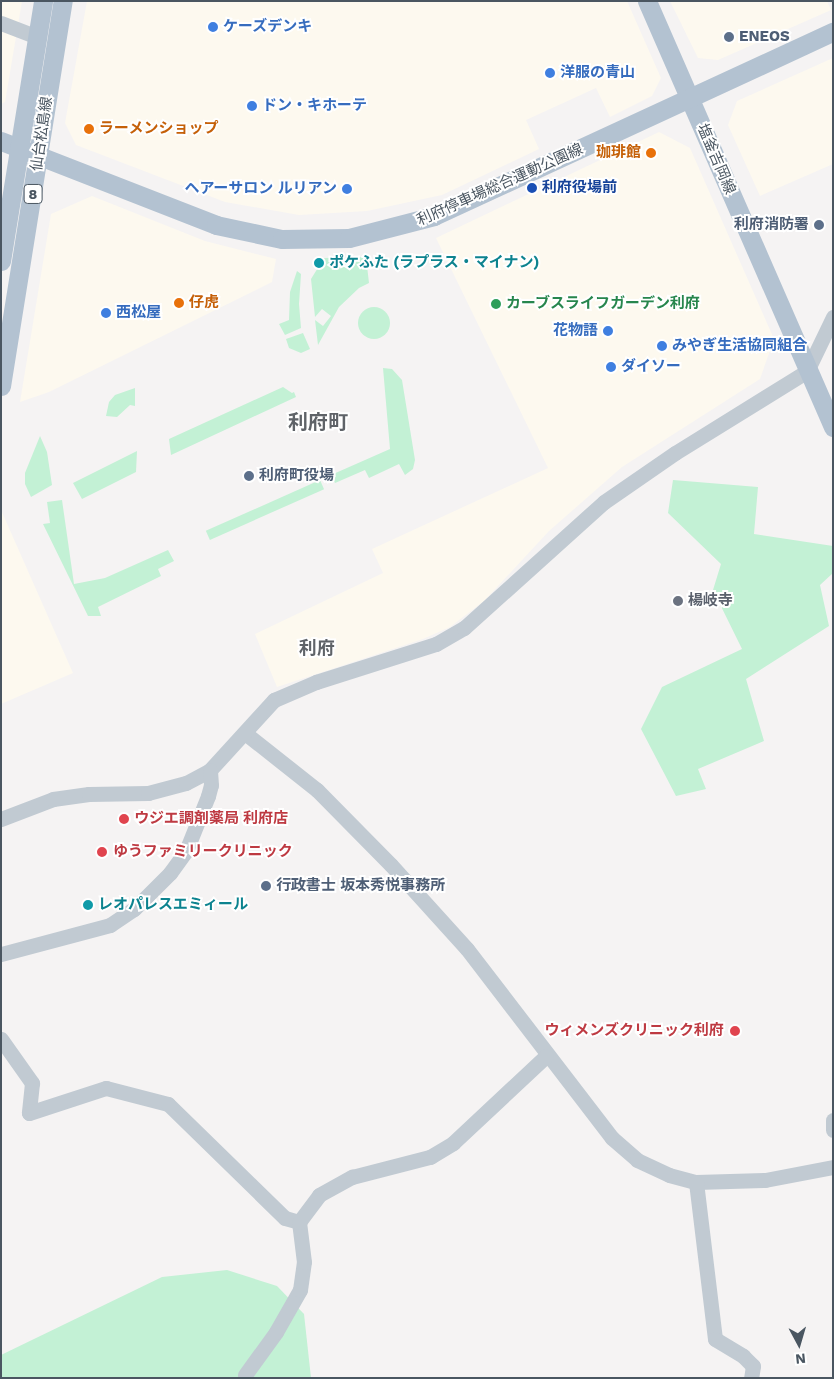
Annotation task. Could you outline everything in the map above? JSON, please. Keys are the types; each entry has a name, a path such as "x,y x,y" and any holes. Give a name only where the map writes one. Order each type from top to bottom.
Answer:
{"main road":[{"name":"仙台松島線","path":"1,386 29,153 37,38 43,1"},
{"name":"仙台松島線","path":"1,261 29,153 63,1"},
{"name":"塩釜吉岡線","path":"647,1 833,427"},
{"name":"利府停車場総合運動公園線","path":"29,153 240,232 282,239 349,238 434,216 833,32"},
{"path":"1,141 29,153"}],"street":[{"path":"1,23 37,38"},
{"path":"1,820 53,799 90,794 148,793 167,789 210,770 267,707 293,690 436,644 464,628 604,502 675,453 807,370 833,317"},
{"path":"245,733 317,790 391,865 467,949 546,1056 612,1138 637,1160 669,1175 696,1182 765,1180 833,1167"},
{"path":"1,954 110,925 134,909 170,874 186,851 212,785 210,770"},
{"path":"1,1039 32,1083 29,1113 106,1088 168,1104 285,1218 299,1222"},
{"path":"245,1375 276,1332 300,1290 304,1262 299,1222 319,1195 352,1177 430,1157 452,1143 546,1056"},
{"path":"833,1120 833,1130"},
{"path":"696,1182 715,1338 753,1366 751,1378"}],"shaded area":[{"path":"1,1 22,1 18,25 1,18"},
{"path":"87,1 627,1 661,78 652,96 610,117 596,88 526,120 539,149 442,195 367,211 299,215 225,202 76,145 65,123"},
{"name":"ENEOS","path":"670,1 827,1 831,10 718,60 698,58"},
{"path":"1,30 16,37 5,102 1,104"},
{"path":"833,58 833,164 760,196 728,125 737,101"},
{"path":"659,132 690,148 774,339 760,379 622,467 549,531 484,601 450,627 423,639 277,687 255,634 383,573 372,549 548,468 436,238"},
{"path":"92,196 205,241 276,259 272,282 49,392 20,402 51,214"},
{"path":"1,510 73,673 1,704"}],"green space":[{"path":"366,257 369,283 359,288 339,307 318,345 315,320 323,326 331,316 322,309 315,317 311,279 324,258"},
{"path":"297,271 301,274 299,304 301,328 285,335 279,324 289,320 290,292"},
{"path":"374,307 380,308 385,312 389,317 389,329 385,334 380,338 374,339 368,338 363,334 359,329 358,323 359,317 363,312 368,308"},
{"path":"303,333 310,349 301,353 289,348 286,339"},
{"path":"383,368 392,369 402,380 415,460 413,469 405,475 399,464 369,478 365,470 335,483 331,475 390,449"},
{"path":"283,387 292,393 294,392 296,397 171,455 169,439"},
{"path":"135,388 135,406 130,405 117,417 106,416 109,402 115,395"},
{"path":"40,436 47,452 52,485 31,497 25,484 25,473"},
{"path":"137,451 136,472 82,499 73,483"},
{"path":"320,480 324,489 210,540 206,531"},
{"path":"673,480 758,487 754,534 833,546 833,573 820,585 829,626 746,679 764,741 698,769 706,789 676,796 641,729 662,687 742,649 713,590 721,564 668,513"},
{"path":"62,500 74,584 105,578 168,550 174,561 158,569 161,576 98,607 101,616 88,616 43,524 50,523 47,502"},
{"path":"227,1270 277,1286 304,1314 311,1378 1,1378 1,1355 162,1277"}],"place":[{"name":"ケーズデンキ","path":"213,27"},
{"name":"ENEOS","path":"729,37"},
{"name":"洋服の青山","path":"550,73"},
{"name":"ドン・キホーテ","path":"252,106"},
{"name":"ラーメンショップ","path":"89,129"},
{"name":"珈琲館","path":"651,153"},
{"name":"利府役場前","path":"532,188"},
{"name":"ヘアーサロン ルリアン","path":"347,189"},
{"name":"利府消防署","path":"819,225"},
{"name":"ポケふた (ラプラス・マイナン)","path":"319,263"},
{"name":"仔虎","path":"179,303"},
{"name":"カーブスライフガーデン利府","path":"496,304"},
{"name":"西松屋","path":"106,313"},
{"name":"花物語","path":"608,331"},
{"name":"みやぎ生活協同組合","path":"662,346"},
{"name":"ダイソー","path":"611,367"},
{"name":"利府町役場","path":"249,476"},
{"name":"楊岐寺","path":"678,601"},
{"name":"ウジエ調剤薬局 利府店","path":"124,819"},
{"name":"ゆうファミリークリニック","path":"102,852"},
{"name":"行政書士 坂本秀悦事務所","path":"266,886"},
{"name":"レオパレスエミィール","path":"88,905"},
{"name":"ウィメンズクリニック利府","path":"735,1031"}],"district":[{"name":"利府町","path":"318,422"},
{"name":"利府","path":"317,648"}]}
